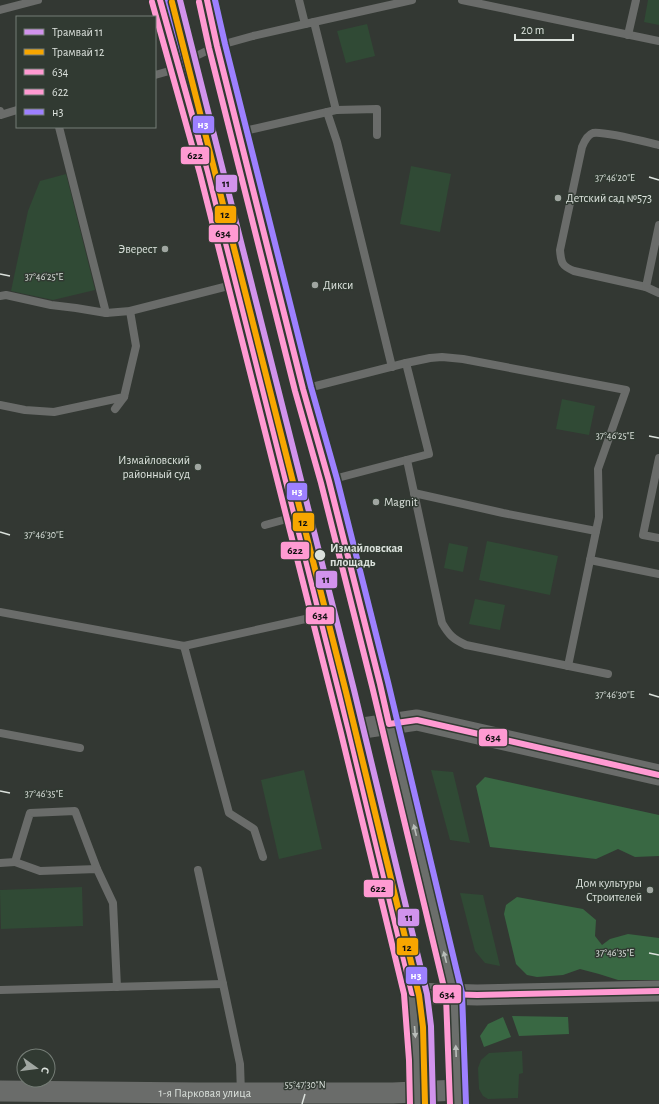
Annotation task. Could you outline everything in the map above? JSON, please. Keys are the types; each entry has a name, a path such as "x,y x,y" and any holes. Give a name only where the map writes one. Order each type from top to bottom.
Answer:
{"main road":[{"path":"160,0 208,172 349,731 412,993 418,1098"},
{"path":"207,0 217,46 303,389 329,481 380,684 454,995 458,1097"}],"street":[{"path":"349,731 417,720 659,775"},
{"path":"412,993 477,995 659,991"},
{"name":"1-я Парковая улица","path":"0,1091 161,1095 242,1093 393,1093 418,1098 458,1097"}],"lane":[{"path":"0,10 38,0"},
{"path":"300,0 305,24"},
{"path":"156,74 180,68 194,57 217,46 253,36 412,0"},
{"path":"462,0 659,41"},
{"path":"628,35 636,0"},
{"path":"314,22 336,110"},
{"path":"239,132 336,110 377,109 377,135"},
{"path":"0,111 1,115 16,110"},
{"path":"327,112 337,142 392,367"},
{"path":"59,128 106,313"},
{"path":"659,145 603,133 593,133 586,139 582,147 560,250 560,260 565,267 574,271 646,287 659,293"},
{"path":"646,287 659,226"},
{"path":"0,296 6,295 51,306 106,313 130,311 236,284"},
{"path":"115,409 124,397 136,346 130,311"},
{"path":"303,389 406,363 442,357 463,359 626,390 598,469 599,518 568,666"},
{"path":"329,481 430,454 406,363"},
{"path":"0,405 25,410 54,412 124,397"},
{"path":"659,458 644,535 659,538"},
{"path":"407,460 442,623 450,635 466,645 608,674"},
{"path":"414,493 503,513 596,531"},
{"path":"264,525 294,517"},
{"path":"590,560 659,574"},
{"path":"0,612 184,646 319,616"},
{"path":"184,646 229,813 254,829 263,857"},
{"path":"0,733 80,748"},
{"path":"15,862 30,813 75,812 97,869 113,903 117,987"},
{"path":"0,863 15,862 40,871 97,869"},
{"path":"198,870 240,1064 242,1093"},
{"path":"0,990 223,984"}],"green space":[{"path":"648,0 659,0 659,25 644,22"},
{"path":"367,24 375,56 346,63 337,31"},
{"path":"411,166 451,174 440,232 400,224"},
{"path":"66,174 95,290 53,300 11,291 28,211 40,181"},
{"path":"562,399 595,406 589,435 556,429"},
{"path":"487,541 558,556 550,595 479,580"},
{"path":"449,543 468,547 463,572 444,568"},
{"path":"475,599 505,605 500,630 469,624"},
{"path":"304,770 322,849 279,859 261,780"},
{"path":"431,770 453,772 470,843 450,840"},
{"path":"485,777 659,815 659,856 635,857 618,849 596,859 490,847 476,786"},
{"path":"82,887 83,926 1,929 0,890"},
{"path":"460,893 483,895 500,966 485,963 475,951"},
{"path":"517,897 583,909 596,920 595,936 602,945 610,939 628,934 659,938 659,980 618,980 580,969 563,975 537,977 527,975 516,964 504,914 506,905"},
{"path":"512,1016 568,1017 569,1034 519,1036"},
{"path":"503,1017 511,1037 484,1047 480,1036 488,1024"},
{"path":"522,1051 523,1073 519,1074 518,1098 488,1099 483,1096 479,1089 478,1068 481,1060 489,1053"}],"tram line":[{"name":"11","path":"180,0 354,690 427,994 431,1026 433,1104"},
{"name":"12","path":"172,2 346,692 419,995 423,1027 425,1104"}],"transit line":[{"name":"634","path":"160,0 208,172 349,731 412,993 477,995 659,991"},
{"name":"н3","path":"168,0 216,170 357,729 420,991 425,1059 426,1104"},
{"name":"634","path":"207,0 217,46 303,389 329,481 389,724 417,720 659,775"},
{"name":"н3","path":"215,0 311,387 337,479 388,682 462,993 466,1104"},
{"name":"622","path":"152,2 156,16"},
{"name":"622","path":"199,2 209,48 295,391 321,483 372,686 446,996 450,1104"},
{"name":"622","path":"156,16 200,174 341,733 404,994 409,1060 410,1104"}],"place":[{"name":"Детский сад №573","path":"558,198"},
{"name":"Эверест","path":"165,249"},
{"name":"Дикси","path":"315,285"},
{"name":"Измайловский районный суд","path":"198,467"},
{"name":"Magnit","path":"376,502"},
{"name":"Измайловская площадь","path":"320,555"},
{"name":"Дом культуры Строителей","path":"650,890"}]}
